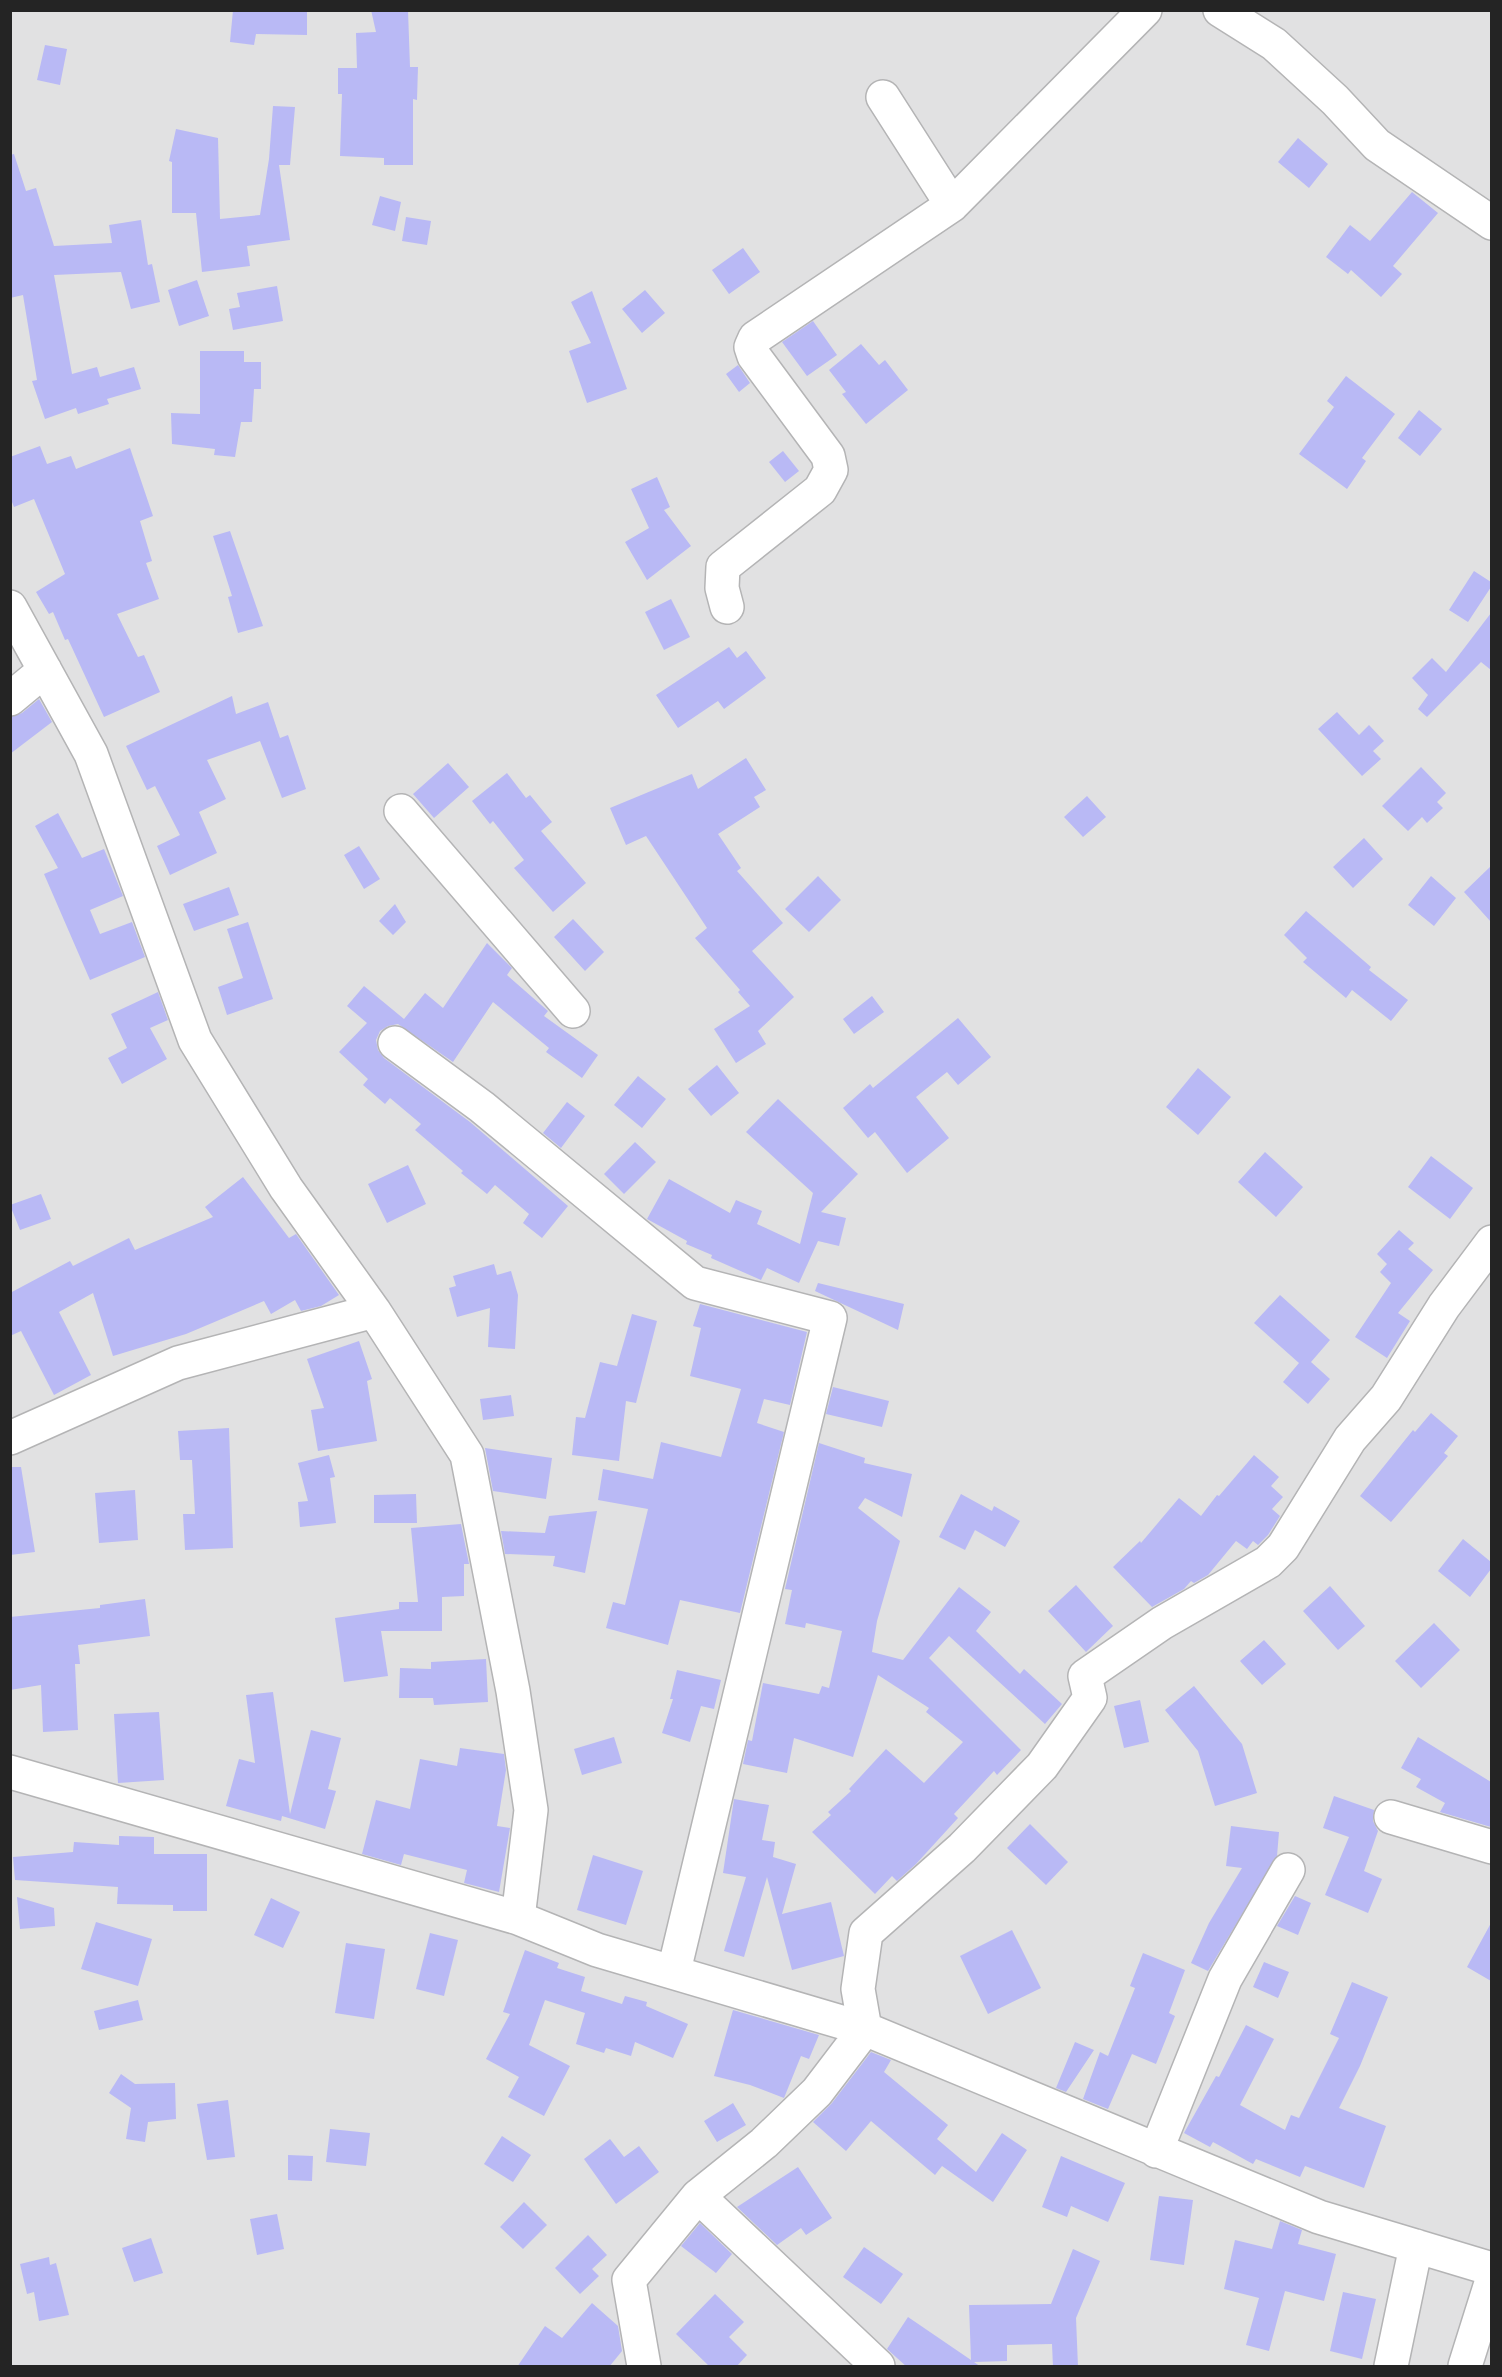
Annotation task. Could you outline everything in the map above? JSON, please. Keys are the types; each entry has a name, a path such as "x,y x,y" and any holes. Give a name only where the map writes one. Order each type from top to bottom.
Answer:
{"street":[{"path":"727,607 722,588 723,567 819,490 831,470 828,456 754,356 751,347 755,338 952,205 1145,10"},
{"path":"1220,10 1274,44 1335,100 1377,145 1491,223"},
{"path":"883,97 952,205"},
{"path":"10,607 91,754 195,1040 286,1188 374,1311 467,1455 513,1691 531,1810 518,1918"},
{"path":"10,699 45,670"},
{"path":"401,811 573,1011"},
{"path":"395,1043 482,1107 694,1283 830,1318 674,1971"},
{"path":"645,2367 629,2280 698,2196 764,2143 817,2092 865,2030 858,1989 866,1933 962,1848 1042,1766 1090,1698 1085,1676 1161,1623 1268,1562 1283,1547 1350,1439 1386,1398 1444,1306 1491,1242"},
{"path":"10,1438 178,1363 374,1311"},
{"path":"10,1772 518,1918 597,1950 674,1971 865,2030 1319,2217 1491,2269"},
{"path":"1391,1816 1491,1847"},
{"path":"1156,2151 1225,1979 1288,1869"},
{"path":"698,2196 878,2367"},
{"path":"1391,2367 1416,2246"},
{"path":"1465,2367 1491,2280"}],"building":[{"path":"233,10 307,10 307,35 256,34 254,45 230,42"},
{"path":"371,10 408,10 410,67 418,67 417,100 413,99 413,165 384,165 384,158 340,156 342,94 338,94 338,68 357,68 356,33 376,32"},
{"path":"45,45 67,49 60,85 37,80"},
{"path":"273,106 295,107 290,165 279,165 290,240 247,246 250,266 202,272 196,213 172,213 172,162 169,161 176,129 218,138 220,219 260,215 269,159"},
{"path":"1298,138 1328,164 1309,188 1278,162"},
{"path":"14,154 26,191 36,188 54,246 112,243 109,225 141,220 148,265 152,264 160,302 131,309 121,272 54,275 72,374 97,367 100,377 134,367 141,389 107,399 109,404 78,414 76,408 45,419 32,381 37,380 23,295 10,298 10,155"},
{"path":"1412,192 1438,213 1393,266 1402,274 1381,297 1351,270 1348,274 1326,257 1350,225 1370,241"},
{"path":"380,196 401,202 395,231 372,225"},
{"path":"406,217 431,221 427,245 402,241"},
{"path":"743,248 760,272 729,294 712,270"},
{"path":"197,280 209,316 179,326 168,290"},
{"path":"277,286 283,321 233,330 229,309 240,307 237,293"},
{"path":"645,290 665,313 642,333 622,309"},
{"path":"592,291 627,389 587,403 569,351 591,343 571,302"},
{"path":"813,321 837,355 807,376 782,342"},
{"path":"861,344 879,365 885,360 908,390 866,424 842,394 846,392 829,370"},
{"path":"200,351 244,351 244,362 261,362 261,389 254,389 252,422 241,422 235,457 214,455 215,449 172,444 171,413 200,414"},
{"path":"738,365 750,383 739,392 726,374"},
{"path":"1346,376 1395,414 1362,458 1366,461 1347,489 1299,454 1334,407 1327,401"},
{"path":"1419,410 1442,429 1420,456 1398,438"},
{"path":"40,446 47,464 71,456 76,469 130,448 153,516 140,521 152,561 146,563 159,599 117,614 138,657 144,655 160,692 104,717 68,639 65,640 53,612 49,614 36,592 65,574 34,499 14,507 10,497 10,457"},
{"path":"783,451 799,471 785,482 769,462"},
{"path":"657,477 670,507 664,510 691,546 647,580 625,542 649,528 631,489"},
{"path":"230,531 263,626 238,633 228,597 232,596 213,536"},
{"path":"1474,571 1491,582 1491,587 1468,622 1449,610"},
{"path":"671,599 690,637 664,650 645,612"},
{"path":"1491,613 1491,670 1481,662 1427,717 1418,709 1428,695 1412,678 1432,658 1446,672"},
{"path":"729,647 737,658 746,651 766,678 724,709 718,701 678,728 656,695"},
{"path":"232,696 236,714 268,702 280,738 288,735 306,789 282,798 260,741 207,760 226,799 199,812 217,853 170,875 157,846 180,835 155,786 147,790 126,746"},
{"path":"39,699 52,722 10,754 10,717 22,713"},
{"path":"1337,712 1359,735 1369,725 1384,741 1373,751 1381,759 1362,776 1318,729"},
{"path":"746,758 766,790 754,797 760,807 718,834 741,868 737,871 783,923 752,951 794,997 758,1031 766,1044 736,1063 714,1029 750,1006 738,992 740,990 695,938 707,928 646,836 626,845 610,808 692,774 698,789"},
{"path":"448,763 469,787 434,818 413,794"},
{"path":"1421,767 1446,793 1437,802 1443,808 1427,823 1422,817 1408,831 1382,806"},
{"path":"507,773 526,798 530,795 552,822 541,831 586,883 553,912 514,868 524,860 493,821 490,824 472,801"},
{"path":"1087,796 1106,817 1083,837 1064,817"},
{"path":"58,813 82,858 104,849 123,896 90,910 100,934 132,922 145,957 90,980 44,874 58,868 35,826"},
{"path":"1364,838 1383,859 1353,888 1333,867"},
{"path":"359,846 380,879 364,889 344,855"},
{"path":"1491,866 1491,922 1464,892"},
{"path":"818,876 841,900 809,932 785,909"},
{"path":"1431,876 1456,898 1434,926 1408,905"},
{"path":"229,887 239,915 194,931 183,904"},
{"path":"395,904 406,922 393,935 379,921"},
{"path":"1306,911 1371,967 1369,970 1408,1000 1391,1021 1352,990 1346,998 1303,962 1307,958 1284,935"},
{"path":"573,919 604,952 585,971 554,937"},
{"path":"248,922 273,999 227,1015 218,987 243,978 227,929"},
{"path":"487,943 512,968 507,975 548,1011 544,1016 598,1055 582,1078 546,1052 549,1048 493,1002 453,1062 398,1024 380,1031 376,1040 378,1050 384,1058 470,1122 568,1206 542,1238 523,1223 529,1214 495,1185 487,1194 461,1173 463,1171 415,1130 421,1124 390,1098 385,1104 363,1085 368,1079 339,1052 367,1023 347,1006 364,986 404,1019 425,993 443,1008"},
{"path":"158,992 168,1020 150,1028 167,1059 122,1084 108,1058 127,1048 111,1014"},
{"path":"872,996 884,1012 854,1034 843,1019"},
{"path":"958,1018 991,1057 958,1085 947,1072 916,1097 949,1138 907,1173 875,1132 868,1138 843,1108 870,1084 873,1088"},
{"path":"717,1065 739,1093 711,1116 688,1089"},
{"path":"1198,1068 1231,1097 1198,1135 1166,1107"},
{"path":"638,1076 666,1099 642,1128 614,1105"},
{"path":"778,1099 858,1174 821,1212 846,1218 839,1246 818,1241 799,1283 767,1268 761,1280 711,1258 712,1255 686,1244 687,1241 647,1219 669,1179 730,1213 736,1200 762,1211 757,1224 800,1244 813,1193 746,1132"},
{"path":"567,1102 585,1116 561,1148 543,1133"},
{"path":"635,1142 656,1162 624,1194 604,1174"},
{"path":"1265,1152 1303,1187 1276,1217 1238,1182"},
{"path":"1431,1156 1473,1188 1450,1219 1408,1187"},
{"path":"408,1165 426,1204 387,1223 368,1184"},
{"path":"243,1177 289,1238 296,1234 339,1295 321,1306 301,1311 295,1300 271,1314 264,1301 186,1334 113,1356 93,1293 59,1312 91,1375 54,1395 21,1331 10,1336 10,1293 70,1261 73,1266 129,1238 135,1250 213,1217 205,1207"},
{"path":"41,1194 51,1219 20,1230 10,1205"},
{"path":"1399,1230 1414,1243 1408,1249 1433,1270 1398,1313 1410,1321 1387,1358 1355,1337 1391,1283 1380,1272 1387,1264 1377,1254"},
{"path":"494,1264 497,1275 511,1271 518,1295 515,1349 488,1347 490,1308 457,1317 449,1288 456,1286 453,1276"},
{"path":"818,1283 904,1304 898,1330 815,1291"},
{"path":"1280,1295 1330,1340 1311,1362 1330,1379 1308,1404 1283,1382 1299,1363 1254,1323"},
{"path":"700,1304 807,1332 790,1405 764,1399 757,1423 784,1432 740,1613 680,1600 668,1645 606,1628 613,1602 625,1605 648,1509 598,1500 603,1469 653,1479 661,1442 721,1457 741,1389 690,1376 701,1328 693,1326"},
{"path":"632,1314 657,1321 636,1403 626,1401 619,1461 572,1455 576,1417 585,1418 600,1362 617,1366"},
{"path":"359,1341 372,1379 367,1381 377,1441 318,1451 311,1410 324,1408 307,1359"},
{"path":"833,1387 889,1401 882,1427 826,1414"},
{"path":"511,1395 514,1416 483,1420 480,1399"},
{"path":"1431,1413 1458,1436 1444,1453 1448,1456 1391,1522 1360,1496 1413,1430 1415,1432"},
{"path":"229,1428 233,1548 185,1550 183,1514 195,1514 192,1460 180,1460 178,1431"},
{"path":"819,1443 865,1458 864,1463 912,1474 902,1517 865,1498 858,1508 900,1541 877,1621 872,1652 903,1660 959,1587 991,1612 976,1631 1020,1674 1024,1669 1062,1704 1045,1724 949,1636 929,1658 1021,1750 997,1775 994,1771 954,1814 958,1818 916,1864 897,1881 892,1876 875,1894 812,1832 831,1815 828,1812 851,1791 849,1789 886,1749 924,1783 963,1742 926,1712 929,1708 878,1675 853,1757 794,1738 787,1773 743,1764 748,1740 752,1741 763,1683 819,1694 822,1686 829,1688 842,1631 806,1623 805,1628 785,1624 792,1590 785,1589"},
{"path":"485,1448 552,1458 546,1499 493,1491"},
{"path":"329,1455 335,1477 330,1478 336,1523 300,1527 298,1502 308,1501 298,1463"},
{"path":"1254,1455 1279,1477 1271,1486 1283,1497 1272,1509 1280,1516 1268,1535 1258,1545 1253,1541 1247,1549 1236,1541 1208,1575 1194,1583 1191,1581 1184,1589 1152,1607 1113,1567 1140,1541 1141,1543 1179,1498 1201,1516"},
{"path":"10,1467 21,1467 35,1552 10,1555"},
{"path":"135,1490 138,1540 99,1543 95,1493"},
{"path":"416,1494 417,1523 374,1523 374,1495"},
{"path":"961,1494 992,1511 994,1506 1020,1521 1005,1547 975,1530 965,1550 939,1537"},
{"path":"597,1511 585,1573 553,1566 555,1556 505,1554 501,1531 545,1533 549,1516"},
{"path":"461,1524 469,1564 464,1564 464,1596 442,1597 442,1631 381,1631 388,1676 344,1682 335,1618 399,1609 399,1602 418,1602 411,1528"},
{"path":"1463,1539 1491,1562 1491,1569 1470,1597 1438,1571"},
{"path":"1076,1585 1113,1626 1086,1652 1048,1611"},
{"path":"1330,1586 1365,1626 1338,1650 1303,1611"},
{"path":"145,1599 150,1636 78,1645 80,1664 75,1664 78,1730 43,1732 41,1685 10,1690 10,1617 100,1608 100,1605"},
{"path":"1434,1623 1460,1650 1421,1688 1395,1661"},
{"path":"1264,1640 1286,1664 1262,1685 1240,1661"},
{"path":"486,1659 488,1702 434,1705 433,1698 399,1698 400,1668 431,1669 431,1662"},
{"path":"677,1670 721,1680 714,1709 701,1706 690,1742 662,1733 673,1699 670,1699"},
{"path":"1194,1686 1242,1744 1257,1793 1215,1806 1198,1751 1165,1710"},
{"path":"273,1692 290,1814 311,1730 341,1738 328,1789 336,1791 325,1829 282,1816 281,1821 226,1806 239,1759 255,1763 246,1695"},
{"path":"1140,1700 1149,1742 1124,1748 1114,1706"},
{"path":"159,1712 164,1780 118,1783 114,1714"},
{"path":"614,1737 622,1763 582,1775 574,1749"},
{"path":"1418,1737 1491,1782 1491,1827 1440,1812 1445,1803 1416,1787 1421,1779 1401,1768"},
{"path":"460,1748 504,1754 506,1770 497,1826 510,1828 499,1892 464,1883 467,1870 404,1854 401,1865 362,1854 376,1800 410,1809 420,1759 457,1766"},
{"path":"1334,1796 1374,1810 1373,1821 1378,1831 1364,1871 1382,1879 1368,1913 1325,1895 1349,1837 1323,1828"},
{"path":"734,1799 769,1805 762,1840 775,1842 773,1857 796,1864 782,1914 831,1902 844,1956 792,1970 767,1877 744,1957 724,1951 746,1877 723,1873"},
{"path":"1030,1824 1068,1862 1046,1885 1007,1848"},
{"path":"1231,1826 1279,1832 1277,1856 1208,1971 1191,1963 1209,1923 1242,1868 1226,1866"},
{"path":"119,1836 154,1837 154,1854 207,1854 207,1911 173,1911 173,1905 117,1904 118,1887 15,1880 13,1857 73,1852 74,1842 119,1845"},
{"path":"593,1855 643,1871 626,1925 577,1910"},
{"path":"1295,1896 1311,1903 1298,1935 1277,1926"},
{"path":"17,1897 54,1908 55,1926 20,1929"},
{"path":"271,1898 300,1912 283,1948 254,1935"},
{"path":"96,1922 152,1939 138,1986 81,1969"},
{"path":"1491,1923 1491,1981 1467,1967"},
{"path":"1012,1930 1041,1988 988,2014 960,1956"},
{"path":"430,1933 458,1940 444,1996 416,1989"},
{"path":"346,1943 385,1949 374,2019 335,2013"},
{"path":"525,1950 559,1963 557,1968 585,1977 581,1991 622,2004 625,1996 647,2002 646,2006 688,2024 673,2058 635,2042 631,2056 606,2048 604,2053 576,2044 585,2013 545,2000 529,2045 570,2066 544,2116 508,2097 519,2077 486,2059 510,2014 503,2012"},
{"path":"1143,1953 1185,1970 1169,2013 1175,2016 1156,2064 1132,2054 1108,2109 1083,2099 1100,2052 1108,2056 1135,1988 1130,1986"},
{"path":"1264,1962 1289,1972 1278,1998 1253,1987"},
{"path":"1352,1982 1388,1997 1360,2066 1339,2108 1386,2126 1364,2188 1305,2166 1300,2177 1256,2159 1253,2164 1213,2142 1210,2147 1184,2133 1216,2076 1219,2077 1246,2025 1274,2039 1240,2105 1285,2130 1291,2115 1299,2118 1339,2038 1330,2034"},
{"path":"138,2000 143,2020 99,2030 94,2011"},
{"path":"733,2010 819,2035 809,2059 801,2056 784,2098 750,2085 714,2076"},
{"path":"1075,2042 1094,2050 1066,2092 1056,2088"},
{"path":"871,2052 891,2060 884,2072 948,2125 937,2139 976,2172 1002,2133 1027,2150 993,2202 942,2166 935,2175 871,2121 846,2151 813,2122 832,2103"},
{"path":"121,2074 135,2084 175,2083 176,2119 148,2122 145,2142 126,2139 131,2108 109,2093"},
{"path":"228,2100 235,2157 207,2160 197,2104"},
{"path":"733,2103 746,2125 717,2142 704,2121"},
{"path":"330,2129 370,2133 366,2166 326,2162"},
{"path":"502,2136 531,2155 513,2182 484,2164"},
{"path":"610,2139 624,2157 639,2146 659,2172 616,2204 584,2159"},
{"path":"288,2155 313,2156 312,2181 288,2180"},
{"path":"1061,2156 1125,2183 1108,2222 1071,2206 1067,2217 1042,2207"},
{"path":"798,2167 832,2218 806,2235 801,2228 777,2245 737,2207"},
{"path":"1159,2196 1193,2200 1184,2265 1150,2260"},
{"path":"524,2202 547,2225 523,2249 500,2227"},
{"path":"277,2214 284,2249 257,2255 250,2219"},
{"path":"1280,2221 1302,2230 1298,2244 1336,2254 1324,2301 1285,2291 1269,2351 1246,2345 1259,2298 1224,2289 1235,2240 1272,2249"},
{"path":"700,2223 732,2254 716,2273 681,2246"},
{"path":"588,2235 607,2255 592,2269 599,2276 580,2294 555,2268"},
{"path":"151,2238 163,2273 134,2282 122,2248"},
{"path":"864,2247 903,2274 881,2304 843,2277"},
{"path":"1073,2249 1100,2261 1076,2318 1078,2367 1053,2367 1052,2344 1007,2345 1007,2361 974,2362 981,2367 907,2367 887,2349 908,2317 971,2360 969,2305 1051,2304"},
{"path":"49,2257 50,2265 56,2263 69,2315 39,2321 34,2292 27,2294 20,2264"},
{"path":"1343,2292 1376,2299 1362,2359 1330,2351"},
{"path":"715,2294 744,2322 729,2337 747,2355 736,2367 710,2367 676,2334"},
{"path":"592,2303 618,2326 622,2351 609,2367 517,2367 545,2326 562,2338"}]}
